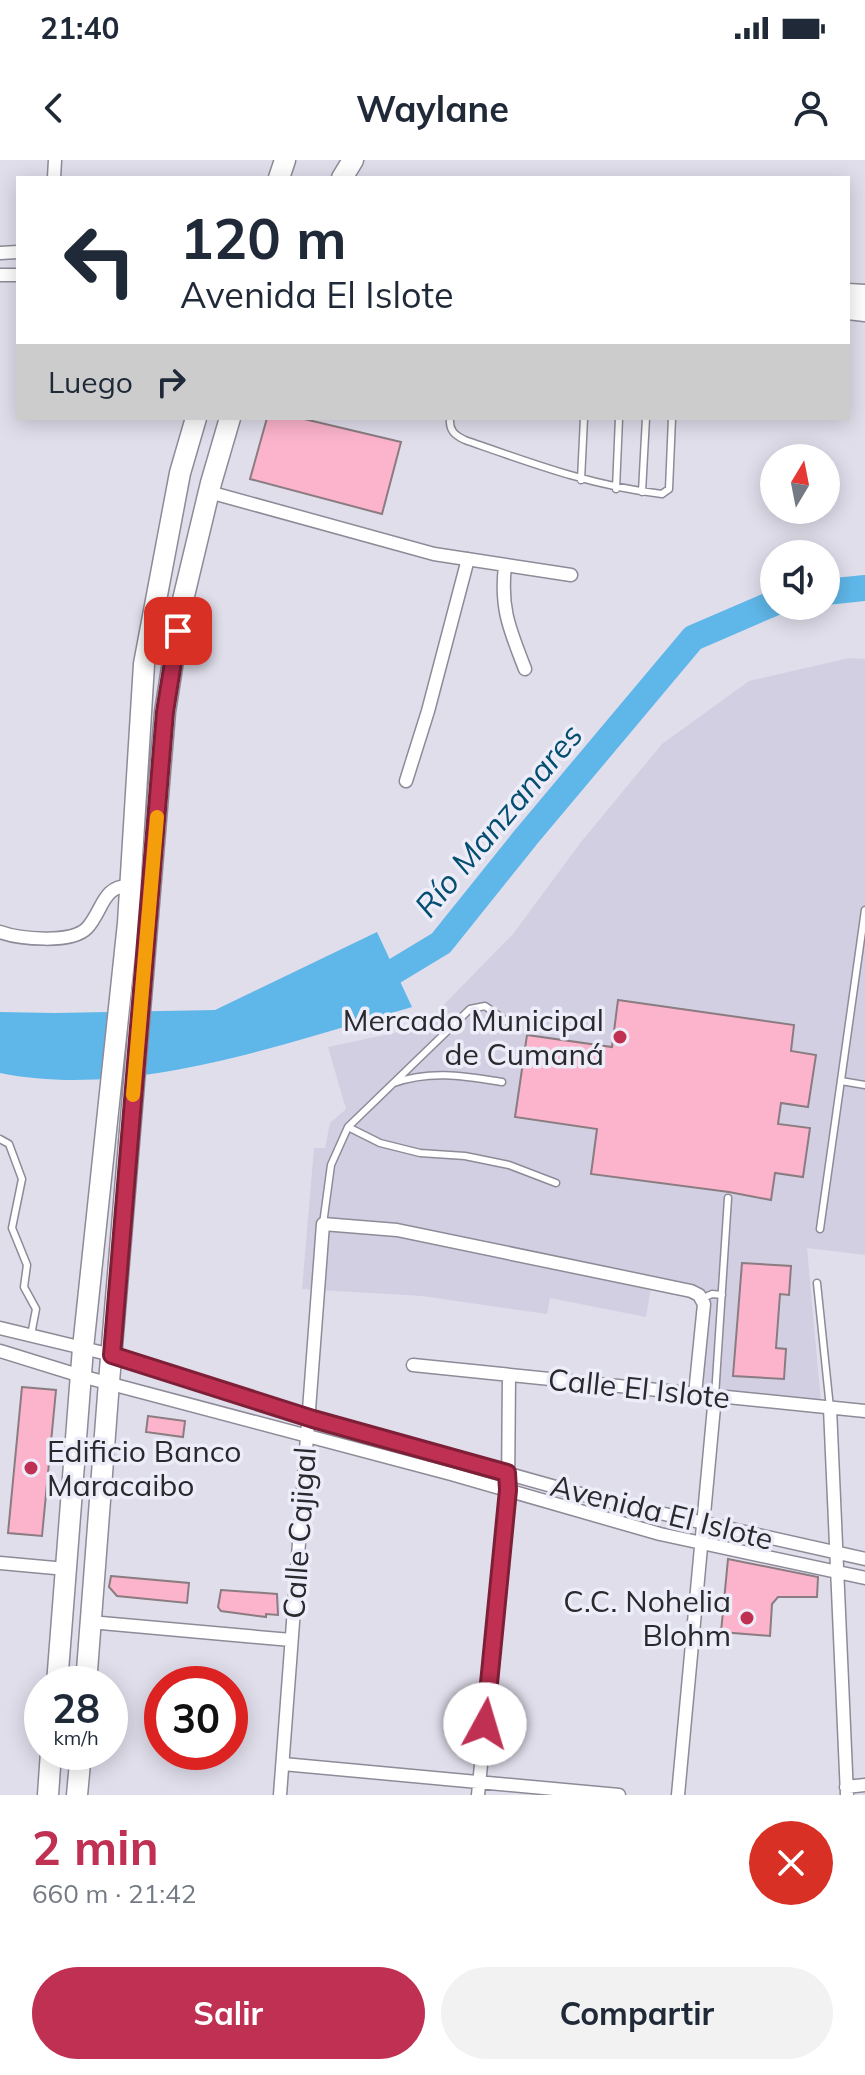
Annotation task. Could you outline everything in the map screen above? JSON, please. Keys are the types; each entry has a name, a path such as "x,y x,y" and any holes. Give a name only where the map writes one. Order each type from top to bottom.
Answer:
{"main road":[{"path":"87,1666 127,1163 138,924 130,886 144,664 180,473 195,420"},
{"path":"58,1666 83,1348 104,1162 165,712 182,604 229,420"},
{"path":"48,1795 50,1770"},
{"path":"77,1795 79,1770"}],"street":[{"path":"209,492 434,554 571,575"},
{"path":"406,781 468,559"},
{"path":"505,566 502,592 505,617 525,669"},
{"path":"0,932 45,939 80,933 87,929 108,893 118,887 130,886"},
{"path":"323,1224 397,1230 691,1291 704,1304 695,1394"},
{"name":"Calle Cajigal","path":"280,1795 323,1224"},
{"name":"Avenida El Islote","path":"0,1328 112,1355 310,1417 602,1500 865,1559"},
{"name":"Avenida El Islote","path":"0,1351 81,1376 508,1490 660,1534 865,1578"},
{"name":"Calle El Islote","path":"413,1365 865,1411"},
{"path":"479,1788 508,1490 509,1375"},
{"path":"678,1795 715,1396"},
{"path":"830,1408 846,1791 865,1785"},
{"path":"0,1563 66,1569"},
{"path":"90,1622 291,1640"},
{"path":"283,1764 479,1788 619,1795"}],"lane":[{"path":"450,420 454,434 465,440 581,480 616,489 662,494 669,489 672,420"},
{"path":"581,480 584,420"},
{"path":"616,489 619,420"},
{"path":"642,492 646,420"},
{"path":"820,1229 865,910"},
{"path":"323,1224 331,1165 348,1127 470,1009 485,1006 509,1023"},
{"path":"391,1084 438,1073 502,1082"},
{"path":"841,1081 865,1085"},
{"path":"348,1127 380,1143 420,1153 465,1156 509,1165 556,1183"},
{"path":"0,1139 9,1144 22,1179 12,1228 27,1265 24,1287 36,1309 31,1335"},
{"path":"715,1396 728,1198"},
{"path":"817,1283 830,1408"},
{"path":"701,1299 712,1294 722,1295"}],"shaded area":[{"name":"Mercado Municipal de Cumaná","path":"849,658 865,659 865,1255 807,1248 821,1403 702,1392 709,1304 705,1291 699,1286 653,1276 646,1317 550,1298 547,1314 422,1296 302,1289 314,1148 325,1148 330,1123 346,1109 328,1047 422,1027 513,934 581,842 662,744 749,681"}],"water":[{"path":"377,932 412,1007 261,1051 155,1073 102,1079 50,1079 0,1073 0,1012 215,1010"}],"building":[{"path":"266,420 308,420 401,442 382,514 250,479"},
{"path":"618,1000 794,1025 791,1051 816,1055 808,1107 781,1103 778,1124 810,1128 803,1177 775,1173 771,1200 591,1174 597,1129 515,1117 527,1035 612,1047"},
{"path":"742,1263 791,1266 789,1295 780,1294 776,1348 786,1349 784,1379 733,1376"},
{"name":"Edificio Banco Maracaibo","path":"22,1387 56,1390 42,1536 8,1533"},
{"path":"148,1416 185,1421 183,1437 146,1432"},
{"path":"728,1559 818,1577 817,1597 778,1597 772,1604 770,1636 721,1632"},
{"path":"111,1576 189,1583 187,1603 117,1596 109,1587"},
{"path":"221,1590 277,1594 278,1615 266,1614 266,1617 221,1611 218,1607"}],"waterway":[{"name":"Río Manzanares","path":"840,591 865,588"},
{"name":"Río Manzanares","path":"365,989 441,943 693,638 760,609"}],"slow traffic":[{"path":"133,1095 157,817"}],"place":[{"name":"Mercado Municipal de Cumaná","path":"620,1037"},
{"name":"Edificio Banco Maracaibo","path":"31,1468"},
{"name":"C.C. Nohelia Blohm","path":"747,1618"}],"route":[{"path":"178,631 165,712 112,1355 313,1419 507,1473 508,1490 485,1724"}]}
